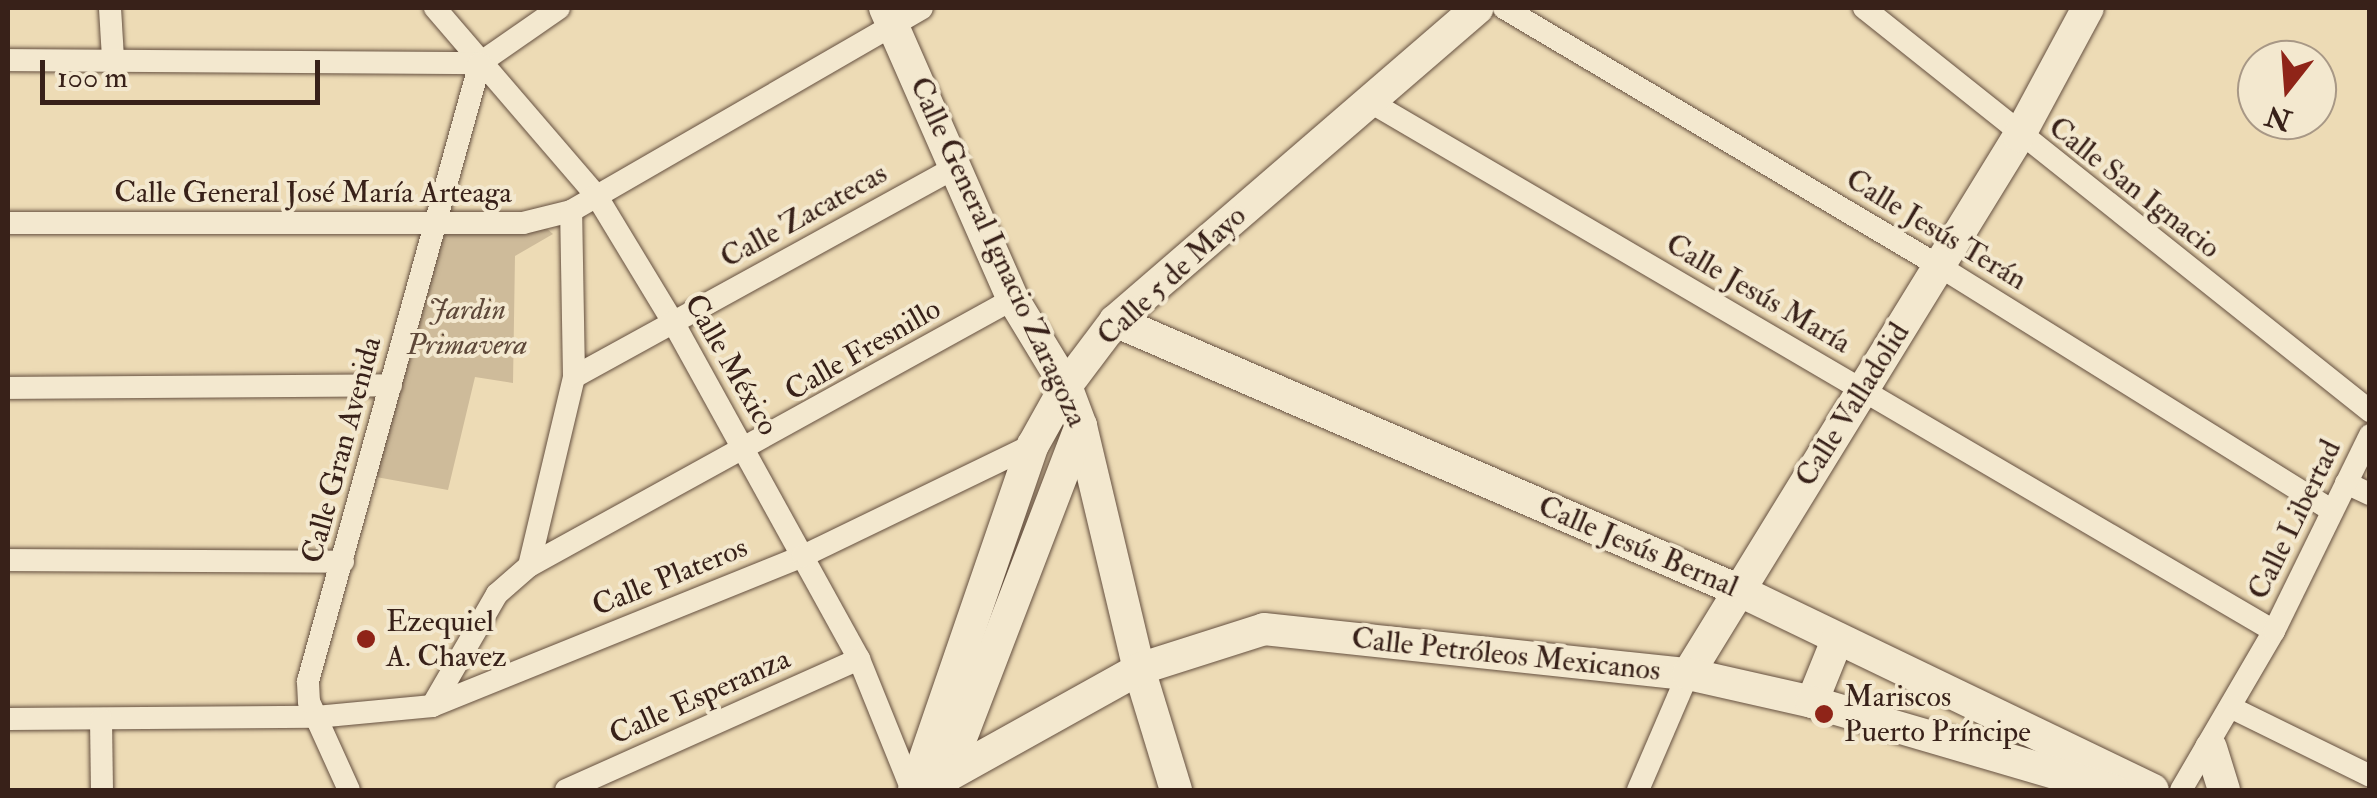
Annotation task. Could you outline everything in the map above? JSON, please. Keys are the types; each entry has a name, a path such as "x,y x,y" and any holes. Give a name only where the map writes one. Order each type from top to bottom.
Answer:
{"street":[{"path":"110,8 113,58"},
{"name":"Calle México","path":"436,8 596,195 746,452 927,788"},
{"path":"8,60 480,63 560,8"},
{"name":"Calle General José María Arteaga","path":"8,223 523,223 570,210 889,16 922,8"},
{"name":"Calle 5 de Mayo","path":"927,788 1033,445 1066,386 1115,321 1476,8"},
{"name":"Calle Jesús Terán","path":"1504,8 1940,266 2332,511"},
{"name":"Calle San Ignacio","path":"1864,8 2019,136 2370,411"},
{"name":"Calle Valladolid","path":"1688,674 2019,136 2088,8"},
{"name":"Calle General Ignacio Zaragoza","path":"889,16 1014,299 1066,386 1081,426 1139,668 1176,790"},
{"name":"Calle Gran Avenida","path":"350,790 316,717 308,682 480,63"},
{"name":"Calle Jesús María","path":"1366,100 2274,631"},
{"name":"Calle Zacatecas","path":"574,377 958,166"},
{"path":"529,566 574,377 570,210"},
{"name":"Calle Fresnillo","path":"432,706 497,594 529,566 746,452 1014,299"},
{"name":"Calle Jesús Bernal","path":"1115,321 1740,590 2153,790"},
{"path":"8,388 391,385"},
{"path":"927,788 1081,426"},
{"name":"Calle Libertad","path":"2232,708 2370,435"},
{"name":"Calle Plateros","path":"8,719 316,717 432,706 803,556 1033,445"},
{"path":"2346,482 2370,494"},
{"path":"8,560 342,562"},
{"name":"Calle Petróleos Mexicanos","path":"927,788 1139,668 1264,630 1688,674 1812,702 2112,790"},
{"path":"1812,702 1837,640"},
{"name":"Calle Esperanza","path":"566,790 858,659"},
{"path":"1638,790 1688,674"},
{"path":"2180,790 2211,748 2232,708 2370,776"},
{"path":"102,720 102,790"},
{"path":"2211,748 2224,790"}],"green space":[{"name":"Jardin Primavera","path":"545,227 553,234 515,256 513,383 475,377 448,490 376,477 439,245 446,234"}],"place":[{"name":"Ezequiel A. Chavez","path":"366,639"},
{"name":"Mariscos Puerto Príncipe","path":"1824,714"}]}
